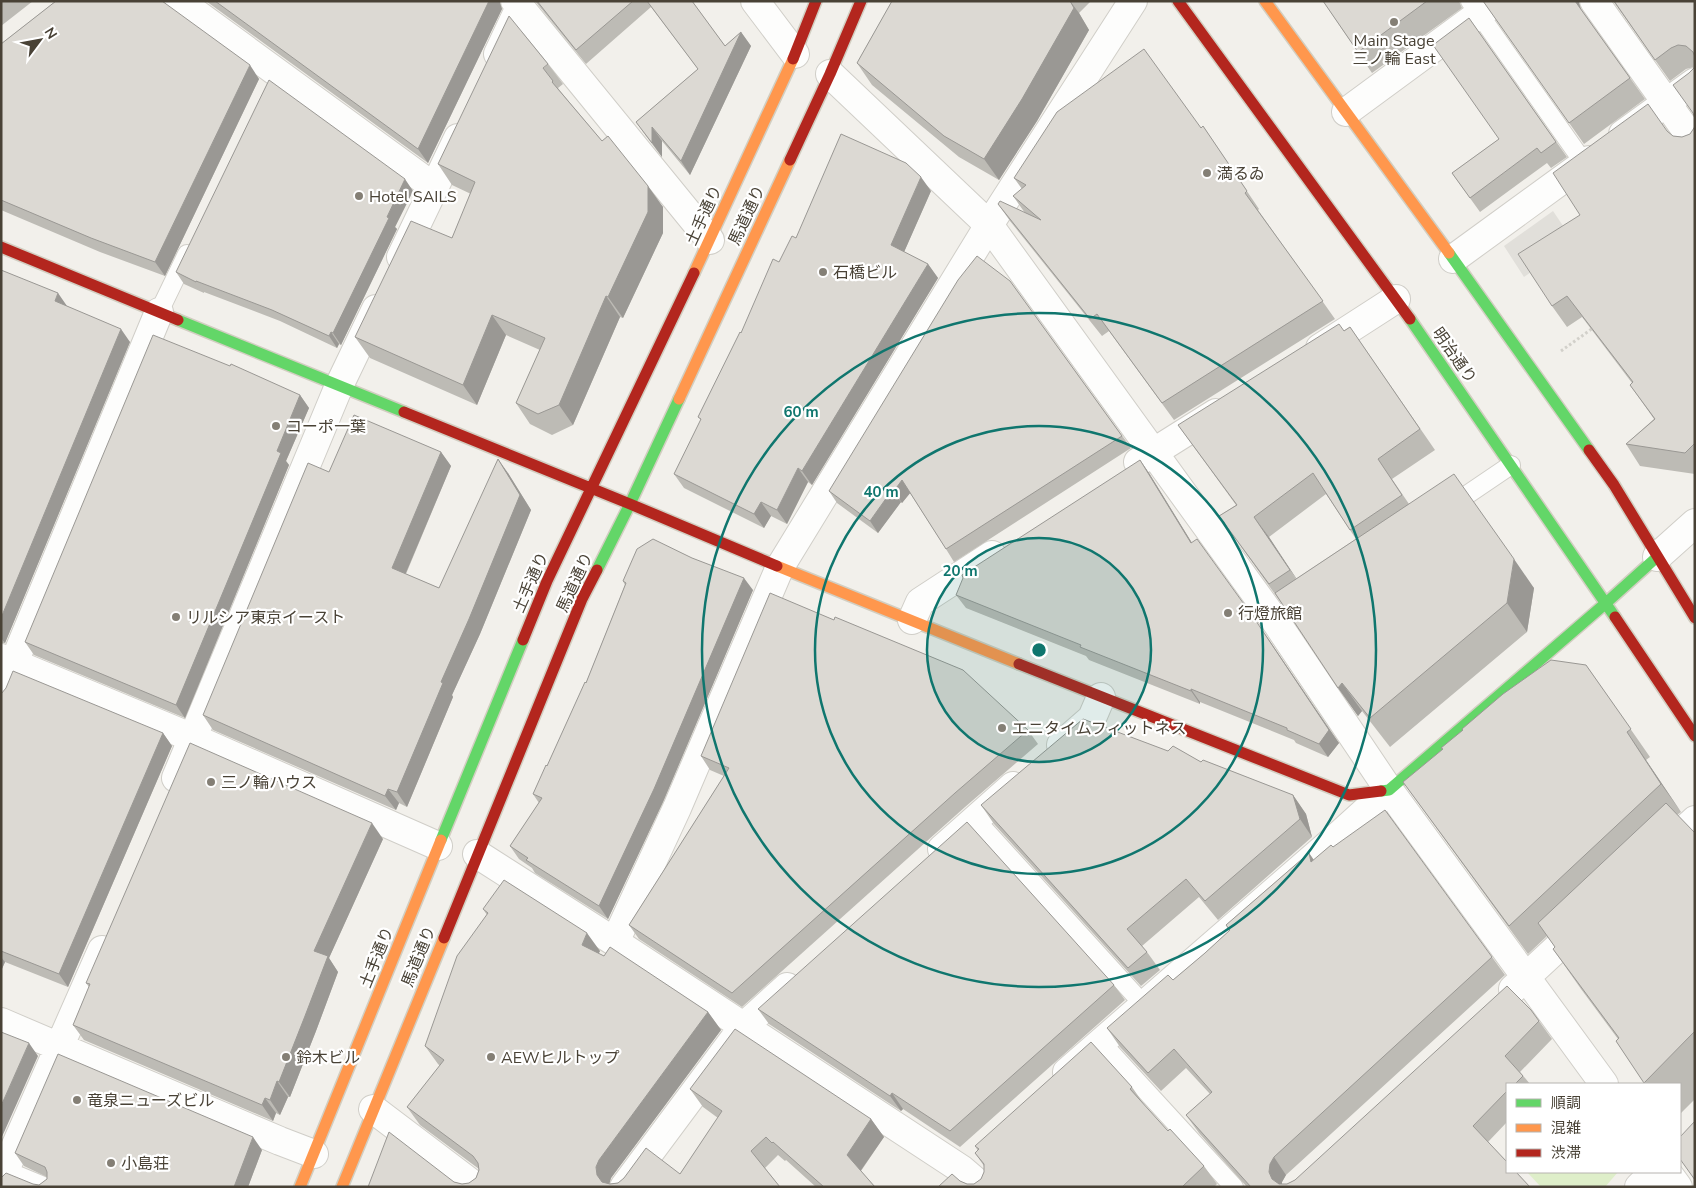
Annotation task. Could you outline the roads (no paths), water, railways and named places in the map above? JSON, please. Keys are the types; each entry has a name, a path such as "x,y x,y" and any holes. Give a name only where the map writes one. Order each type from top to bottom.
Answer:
{"street":[{"path":"180,1 271,80 434,187"},
{"path":"755,1 795,54"},
{"name":"土手通り","path":"300,1187 547,581 710,240 795,54 816,1"},
{"name":"馬道通り","path":"342,1187 582,599 630,504 830,74 861,1"},
{"path":"615,942 677,808 780,567 989,224 1133,1"},
{"name":"明治通り","path":"1178,1 1396,299 1606,603 1695,736"},
{"path":"1265,1 1453,259 1614,485 1695,618"},
{"path":"1594,1 1695,143"},
{"path":"486,79 517,4 710,240"},
{"path":"1346,112 1482,6"},
{"path":"830,74 989,224 1153,452 1284,617 1389,790 1603,1083"},
{"path":"1453,259 1695,82"},
{"path":"166,802 339,386 469,115"},
{"path":"1,247 1101,697 1349,794 1389,790"},
{"path":"1302,359 1396,299"},
{"path":"1,694 8,661 159,312"},
{"path":"1120,473 1236,400"},
{"path":"1049,1089 1389,790 1606,603 1695,523"},
{"path":"912,620 920,602 1012,543"},
{"path":"8,661 193,738 438,846"},
{"path":"923,866 1092,718 1101,697"},
{"path":"1645,867 1695,820"},
{"path":"477,854 743,1027 969,1162 982,1187"},
{"path":"1498,1003 1602,907"},
{"path":"3,1174 111,929"},
{"path":"624,1187 743,1027 805,971"},
{"path":"1,1022 314,1154"},
{"path":"373,1109 476,1187"},
{"path":"939,1187 969,1162"},
{"path":"1639,1187 1653,1173"},
{"path":"1668,1173 1678,1187"}],"lane":[{"path":"1482,6 1584,163"},
{"path":"159,312 195,238"},
{"path":"1438,515 1511,465"},
{"path":"975,820 1144,1004"},
{"path":"1101,1042 1234,1187"},
{"path":"3,1174 46,1187"}],"place":[{"name":"Main Stage 三ノ輪 East","path":"1394,22"},
{"name":"満るゐ","path":"1207,173"},
{"name":"Hotel SAILS","path":"359,196"},
{"name":"石橋ビル","path":"823,272"},
{"name":"コーポ一葉","path":"276,426"},
{"name":"行燈旅館","path":"1228,613"},
{"name":"リルシア東京イースト","path":"176,617"},
{"name":"エニタイムフィットネス","path":"1002,728"},
{"name":"三ノ輪ハウス","path":"211,782"},
{"name":"鈴木ビル","path":"286,1057"},
{"name":"AEWヒルトップ","path":"491,1057"},
{"name":"竜泉ニューズビル","path":"77,1100"},
{"name":"小島荘","path":"111,1163"}]}
